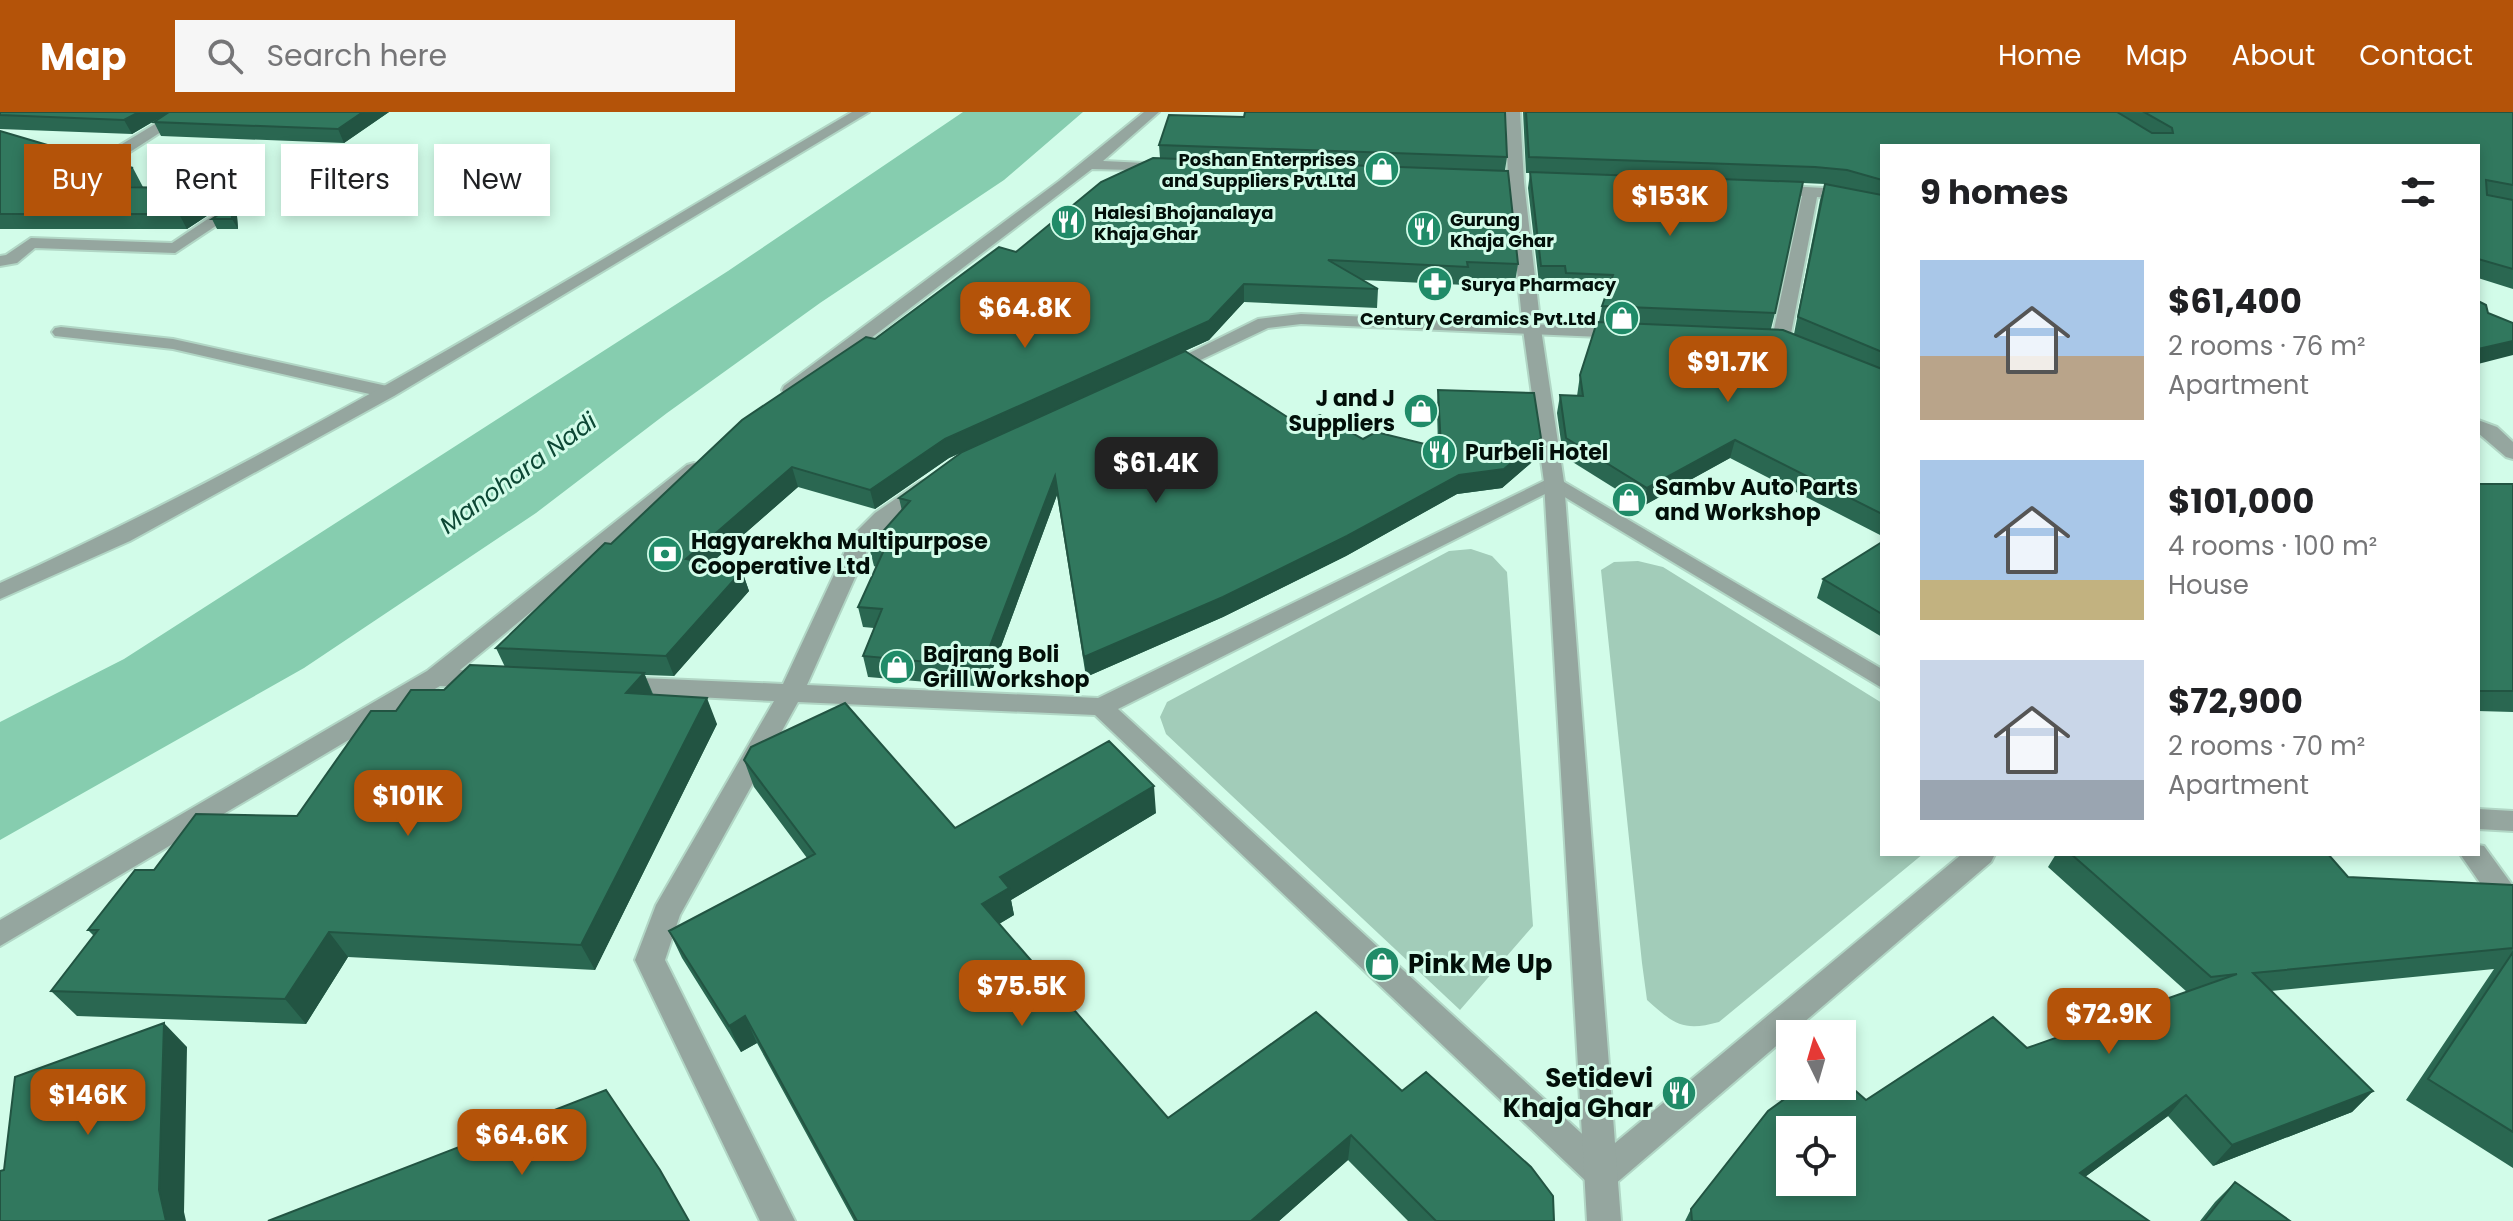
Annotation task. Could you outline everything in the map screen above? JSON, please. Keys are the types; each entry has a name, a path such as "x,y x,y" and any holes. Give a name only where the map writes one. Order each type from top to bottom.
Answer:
{"street":[{"path":"131,145 185,112"},
{"path":"0,592 122,536 387,392 862,112"},
{"path":"775,403 847,345 1093,165 1152,112"},
{"path":"1513,112 1516,182 1532,329 1554,482 1604,1221"},
{"path":"1093,165 1187,169"},
{"path":"1749,190 1842,194 1880,204"},
{"path":"1780,340 1811,191"},
{"path":"0,261 11,260 31,243 175,248 223,216"},
{"path":"1139,381 1264,323 1301,319 1641,334"},
{"path":"61,332 173,344 387,392"},
{"path":"2480,427 2490,431 2513,453"},
{"path":"0,934 436,677 714,452"},
{"path":"778,1221 650,960 666,913 791,693 860,541 883,518 945,474"},
{"path":"1554,482 1880,679"},
{"path":"590,684 1101,707 1554,482"},
{"path":"436,677 513,681"},
{"path":"1101,707 1602,1174"},
{"path":"2480,819 2513,821"},
{"path":"1602,1174 1979,856"},
{"path":"2475,856 2513,908"}],"shaded area":[{"path":"1471,549 1492,556 1507,572 1533,926 1460,1010 1166,734 1160,717 1167,702 1449,551"},
{"path":"1638,561 1663,567 1880,702 1880,856 1921,856 1719,1022 1707,1025 1680,1024 1647,1000 1601,570 1614,562"}],"water":[{"name":"Manohara Nadi","path":"963,112 1083,112 1004,180 820,303 667,413 536,513 304,668 0,840 0,722 124,659 728,271"}],"building":[{"path":"0,112 139,112 124,120 0,115"},
{"path":"169,112 363,112 338,129 154,122"},
{"path":"1245,112 1505,112 1507,157 1159,145 1169,115 1244,117"},
{"path":"1526,112 2117,112 2152,133 2173,133 2172,128 2144,112 2513,112 2513,185 2486,180 2487,195 2513,200 2513,269 2480,260 2480,144 1880,144 1880,179 1847,170 1815,167 1529,157"},
{"path":"0,131 44,144 24,144 24,214 0,214"},
{"path":"1153,158 1508,171 1518,264 1467,262 1468,267 1328,260 1378,289 1244,284 1209,321 945,439 870,490 792,467 686,559 742,571 666,656 496,648 605,543 611,544 742,420 866,337 875,339 999,247 1016,252 1101,182"},
{"path":"1530,172 1803,182 1775,313 1602,306 1613,275 1566,273 1565,266 1541,266"},
{"path":"1825,184 1880,195 1880,351 1798,317"},
{"path":"131,187 147,187 147,214 131,214"},
{"path":"217,216 232,216 232,219 212,219"},
{"path":"2480,302 2486,305 2488,313 2513,323 2513,341 2480,349"},
{"path":"1597,322 1783,330 1880,368 1880,513 1735,440 1647,488 1566,438 1560,395 1583,396 1580,375"},
{"path":"1185,351 1298,424 1320,415 1363,439 1376,432 1441,448 1438,390 1534,393 1541,438 1504,469 1459,475 1347,536 1223,597 1084,657 1055,476 982,667 863,656 882,609 858,607 884,550 869,547 910,501 899,498 962,452"},
{"path":"2480,484 2513,484 2513,691 2480,691"},
{"path":"1880,543 1880,613 1823,579"},
{"path":"470,665 644,673 626,693 707,698 581,945 329,932 285,999 51,991 98,930 88,930 135,870 154,870 196,814 297,816 371,711 396,711 411,690 444,690"},
{"path":"845,703 955,828 1109,741 1154,786 1000,877 1009,888 982,904 1168,1118 1316,1012 1402,1091 1426,1072 1531,1167 1553,1196 1554,1221 1436,1221 1351,1135 1251,1221 857,1221 745,1016 729,1026 669,931 815,854 744,760 751,747"},
{"path":"2073,856 2330,856 2348,877 2513,885 2513,948 2253,973 2373,1091 2232,1145 2186,1095 2080,1173 2149,1221 1692,1221 1691,1209 1768,1111 1783,1100 1856,1100 1856,1091 1866,1100 1993,1017 2027,1048 2237,974 2211,977"},
{"path":"2513,952 2513,1132 2428,1079"},
{"path":"164,1023 159,1190 166,1221 0,1221 0,1171 4,1170 15,1077"},
{"path":"606,1090 660,1170 689,1221 268,1221"},
{"path":"2235,1182 2290,1221 2204,1221"}],"place":[{"name":"Poshan Enterprises and Suppliers Pvt.Ltd","path":"1382,169"},
{"name":"Halesi Bhojanalaya Khaja Ghar","path":"1068,222"},
{"name":"Gurung Khaja Ghar","path":"1424,229"},
{"name":"Surya Pharmacy","path":"1435,284"},
{"name":"Century Ceramics Pvt.Ltd","path":"1622,318"},
{"name":"J and J Suppliers","path":"1421,411"},
{"name":"Purbeli Hotel","path":"1439,452"},
{"name":"Sambv Auto Parts and Workshop","path":"1629,500"},
{"name":"Hagyarekha Multipurpose Cooperative Ltd","path":"665,554"},
{"name":"Bajrang Boli Grill Workshop","path":"897,667"},
{"name":"Pink Me Up","path":"1382,964"},
{"name":"Setidevi Khaja Ghar","path":"1679,1093"}]}
